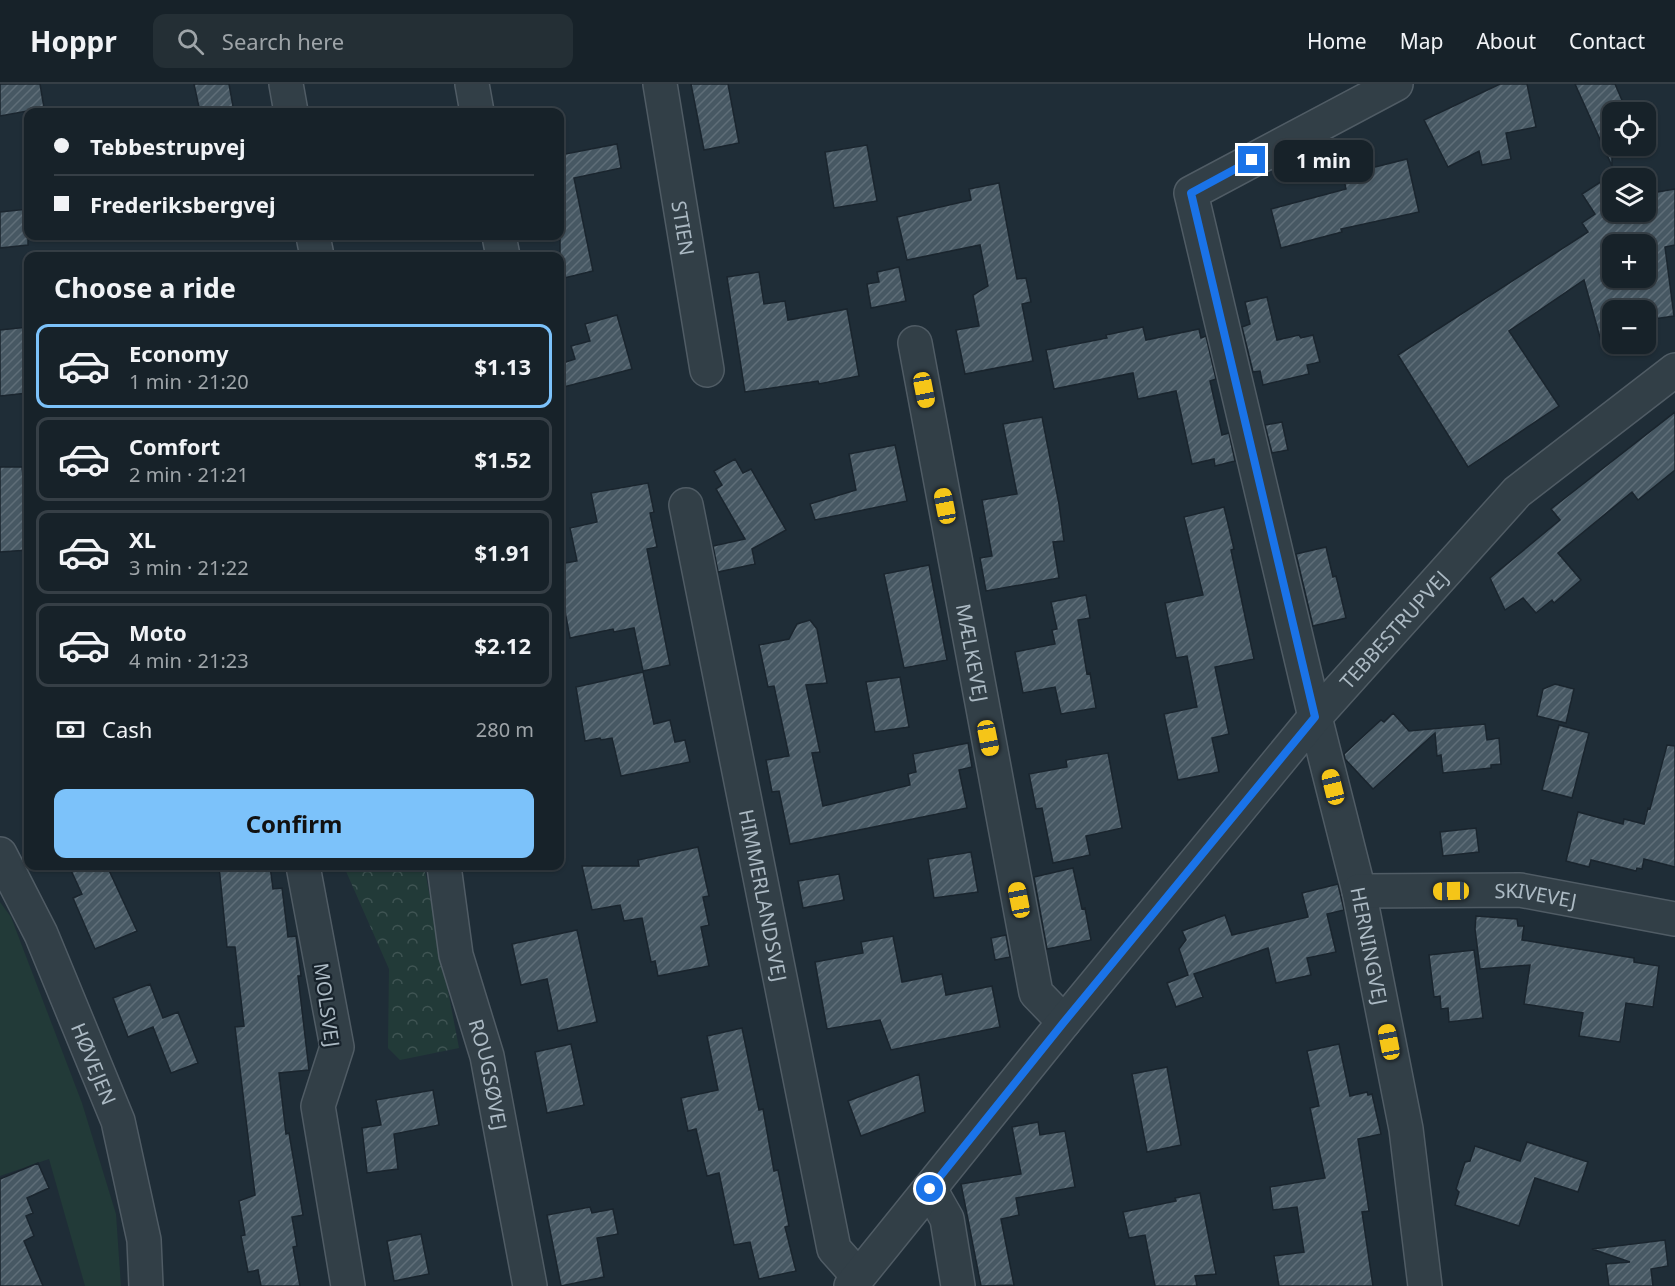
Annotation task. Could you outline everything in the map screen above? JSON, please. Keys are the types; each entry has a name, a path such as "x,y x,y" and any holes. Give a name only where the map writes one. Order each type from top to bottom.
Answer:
{"street":[{"path":"286,84 290,108"},
{"path":"472,84 476,108"},
{"name":"STIEN","path":"660,84 707,370"},
{"name":"HERNINGVEJ","path":"1396,84 1191,193 1315,717 1359,891 1406,1129 1425,1286"},
{"name":"MÆLKEVEJ","path":"915,343 1036,993 1064,1022"},
{"name":"TEBBESTRUPVEJ","path":"854,1281 1315,717 1517,492 1675,370"},
{"name":"HIMMERLANDSVEJ","path":"686,505 834,1249 854,1281"},
{"name":"HØVEJEN","path":"0,854 41,934 118,1121 144,1240 146,1286"},
{"name":"MOLSVEJ","path":"304,870 337,1047 318,1106 348,1286"},
{"name":"ROUGSØVEJ","path":"445,870 456,955 487,1056 530,1286"},
{"name":"SKIVEVEJ","path":"1359,891 1520,890 1675,919"},
{"path":"930,1189 947,1219 958,1286"}],"green space":[{"path":"345,870 425,870 459,1048 400,1060 388,1048 389,969"},
{"path":"0,902 11,917 82,1103 116,1214 121,1286 85,1286 49,1159 0,1176"}],"building":[{"path":"0,84 40,84 44,108 24,108 24,112 0,116"},
{"path":"194,84 229,84 233,108 199,108"},
{"path":"691,84 728,84 739,143 704,150"},
{"path":"1500,84 1527,84 1536,127 1506,133 1511,159 1482,165 1479,151 1448,167 1424,120"},
{"path":"1575,84 1615,84 1623,102 1602,102 1602,144"},
{"path":"617,144 621,168 574,178 593,271 564,278 564,252 560,252 560,240 564,240 564,154"},
{"path":"867,145 877,201 834,208 825,152"},
{"path":"1607,156 1612,156 1612,166"},
{"path":"1407,159 1419,212 1341,229 1342,232 1281,248 1271,209 1346,189 1343,175"},
{"path":"1602,181 1602,222 1656,222 1656,192 1675,189 1675,245 1665,247 1674,316 1656,319 1656,300 1602,300 1601,341 1584,280 1509,331 1559,406 1468,467 1398,355 1588,232 1582,223 1595,214 1582,194"},
{"path":"999,183 1017,279 1026,278 1031,302 1022,304 1033,361 965,374 956,330 979,326 973,295 988,286 980,245 907,260 897,217 971,200 969,189"},
{"path":"24,209 24,240 28,240 28,245 0,248 0,212"},
{"path":"899,267 906,301 871,308 867,284 879,282 877,272"},
{"path":"759,272 764,304 785,301 788,320 847,309 859,376 819,384 818,381 745,392 727,277"},
{"path":"1267,297 1277,340 1299,335 1301,338 1313,335 1320,362 1307,365 1309,374 1263,385 1260,371 1253,372 1242,327 1250,324 1245,302"},
{"path":"617,315 632,369 564,387 564,363 575,359 571,346 590,341 585,324"},
{"path":"24,327 24,393 0,396 0,330"},
{"path":"1143,327 1146,340 1199,329 1201,338 1206,336 1216,379 1210,381 1222,435 1229,433 1235,461 1215,466 1214,459 1192,464 1176,391 1138,399 1133,373 1054,389 1046,350 1107,338 1106,335"},
{"path":"1675,412 1675,470 1638,500 1632,492 1558,553 1581,580 1554,603 1552,600 1536,613 1523,598 1505,610 1490,578 1560,520 1551,509"},
{"path":"1042,417 1064,541 1053,542 1059,578 986,591 980,558 992,556 982,500 1017,494 1003,424"},
{"path":"1282,422 1288,450 1272,453 1265,425"},
{"path":"895,445 907,501 815,520 810,504 856,490 849,454"},
{"path":"735,459 743,473 751,469 786,530 752,549 755,564 718,572 713,546 745,539 716,489 722,485 714,471"},
{"path":"0,467 22,467 24,475 24,550 0,552"},
{"path":"648,483 654,512 650,513 657,547 647,549 670,665 643,671 634,628 614,632 613,629 570,638 564,606 564,563 577,561 570,528 597,522 591,493"},
{"path":"1224,507 1254,659 1215,667 1229,734 1212,738 1219,772 1178,780 1164,714 1197,707 1187,656 1176,658 1165,603 1203,595 1184,517"},
{"path":"1326,547 1346,618 1313,626 1296,554"},
{"path":"929,565 947,660 904,668 884,574"},
{"path":"1086,595 1090,618 1078,620 1087,674 1090,673 1096,708 1061,714 1055,687 1023,693 1015,652 1055,644 1052,630 1057,629 1051,602"},
{"path":"810,620 817,629 827,683 806,685 820,752 812,753 823,806 910,785 908,774 916,772 913,754 968,743 972,767 959,770 967,808 790,844 779,791 772,792 766,760 789,756 774,686 768,687 759,645 789,639 797,624"},
{"path":"643,672 654,724 670,720 675,742 685,740 690,762 621,776 612,738 585,741 576,687"},
{"path":"900,677 909,727 875,732 866,682"},
{"path":"1555,684 1574,689 1566,723 1537,716 1543,689"},
{"path":"1393,713 1409,731 1485,724 1487,740 1499,738 1501,764 1491,765 1491,768 1443,773 1441,755 1437,756 1435,733 1373,789 1345,759 1344,754 1381,720 1384,722"},
{"path":"1559,725 1589,733 1572,798 1542,790"},
{"path":"1667,745 1675,746 1675,867 1644,859 1642,869 1637,868 1636,871 1591,860 1589,867 1566,861 1578,812 1623,824 1624,819 1644,824"},
{"path":"1108,753 1122,828 1086,836 1090,855 1053,863 1042,808 1036,809 1029,774 1067,767 1066,760"},
{"path":"1476,828 1479,852 1443,856 1440,832"},
{"path":"698,847 709,896 703,897 709,925 701,927 709,966 658,976 655,961 651,962 642,918 624,921 620,905 592,910 582,866 639,866 638,860"},
{"path":"971,852 978,892 934,898 928,859"},
{"path":"1073,868 1082,909 1085,908 1091,940 1047,949 1034,877"},
{"path":"71,870 109,870 137,931 95,949 73,898 82,894"},
{"path":"219,870 271,870 273,889 282,888 288,937 296,936 301,976 298,976 309,1070 279,1073 286,1134 289,1133 303,1215 292,1217 297,1246 293,1247 300,1286 261,1286 258,1270 248,1272 241,1236 245,1235 239,1201 255,1195 235,1027 244,1026 235,947 227,947"},
{"path":"839,874 844,900 803,908 798,881"},
{"path":"1338,884 1344,910 1327,914 1336,952 1307,958 1311,975 1276,983 1268,948 1194,974 1203,997 1176,1007 1167,983 1188,975 1179,949 1186,940 1182,931 1225,915 1232,935 1308,917 1302,893"},
{"path":"1476,916 1517,919 1518,926 1524,926 1522,940 1634,958 1634,962 1659,966 1653,1007 1626,1003 1620,1042 1579,1036 1583,1013 1524,1004 1530,965 1480,969 1475,929"},
{"path":"577,930 597,1022 558,1031 547,979 521,985 512,944"},
{"path":"1006,935 1010,957 995,960 991,938"},
{"path":"893,936 902,982 942,974 946,995 992,986 1000,1027 891,1050 880,1020 827,1029 815,962 863,953 861,942"},
{"path":"1474,950 1483,1018 1449,1022 1448,1008 1441,1009 1440,996 1434,997 1429,955"},
{"path":"150,984 163,1018 178,1012 198,1063 171,1073 153,1027 128,1037 113,998"},
{"path":"742,1028 759,1110 763,1109 774,1171 778,1170 789,1226 785,1227 796,1271 759,1279 750,1242 734,1245 719,1173 707,1176 696,1129 688,1131 681,1098 718,1090 707,1036"},
{"path":"571,1044 584,1105 547,1113 535,1052"},
{"path":"1339,1044 1350,1096 1367,1092 1368,1095 1372,1094 1381,1134 1358,1139 1369,1211 1362,1212 1373,1286 1279,1286 1274,1256 1304,1252 1297,1207 1273,1210 1270,1187 1325,1178 1310,1108 1319,1106 1307,1051"},
{"path":"1167,1067 1181,1145 1147,1152 1132,1074"},
{"path":"919,1074 925,1112 861,1136 848,1101"},
{"path":"433,1090 439,1125 394,1134 398,1169 367,1173 362,1128 381,1125 376,1100"},
{"path":"1038,1122 1040,1135 1065,1131 1075,1187 1016,1198 1019,1215 1001,1219 1014,1285 981,1286 961,1184 1021,1174 1012,1127"},
{"path":"1527,1142 1588,1162 1578,1192 1535,1178 1519,1226 1455,1205 1459,1192 1456,1189 1465,1162 1470,1161 1475,1146 1520,1161"},
{"path":"38,1163 49,1188 27,1198 33,1213 26,1216 34,1236 24,1241 43,1286 0,1286 0,1179"},
{"path":"1200,1193 1216,1274 1195,1276 1197,1286 1155,1286 1145,1235 1129,1238 1123,1212 1176,1201 1175,1198"},
{"path":"590,1207 592,1213 613,1209 618,1234 597,1238 604,1277 561,1286 547,1215"},
{"path":"421,1234 429,1274 394,1281 387,1241"},
{"path":"1665,1240 1668,1266 1651,1269 1653,1286 1609,1286 1606,1264 1630,1262 1592,1249"}],"route":[{"path":"930,1189 1315,717 1191,193 1252,160"}]}
